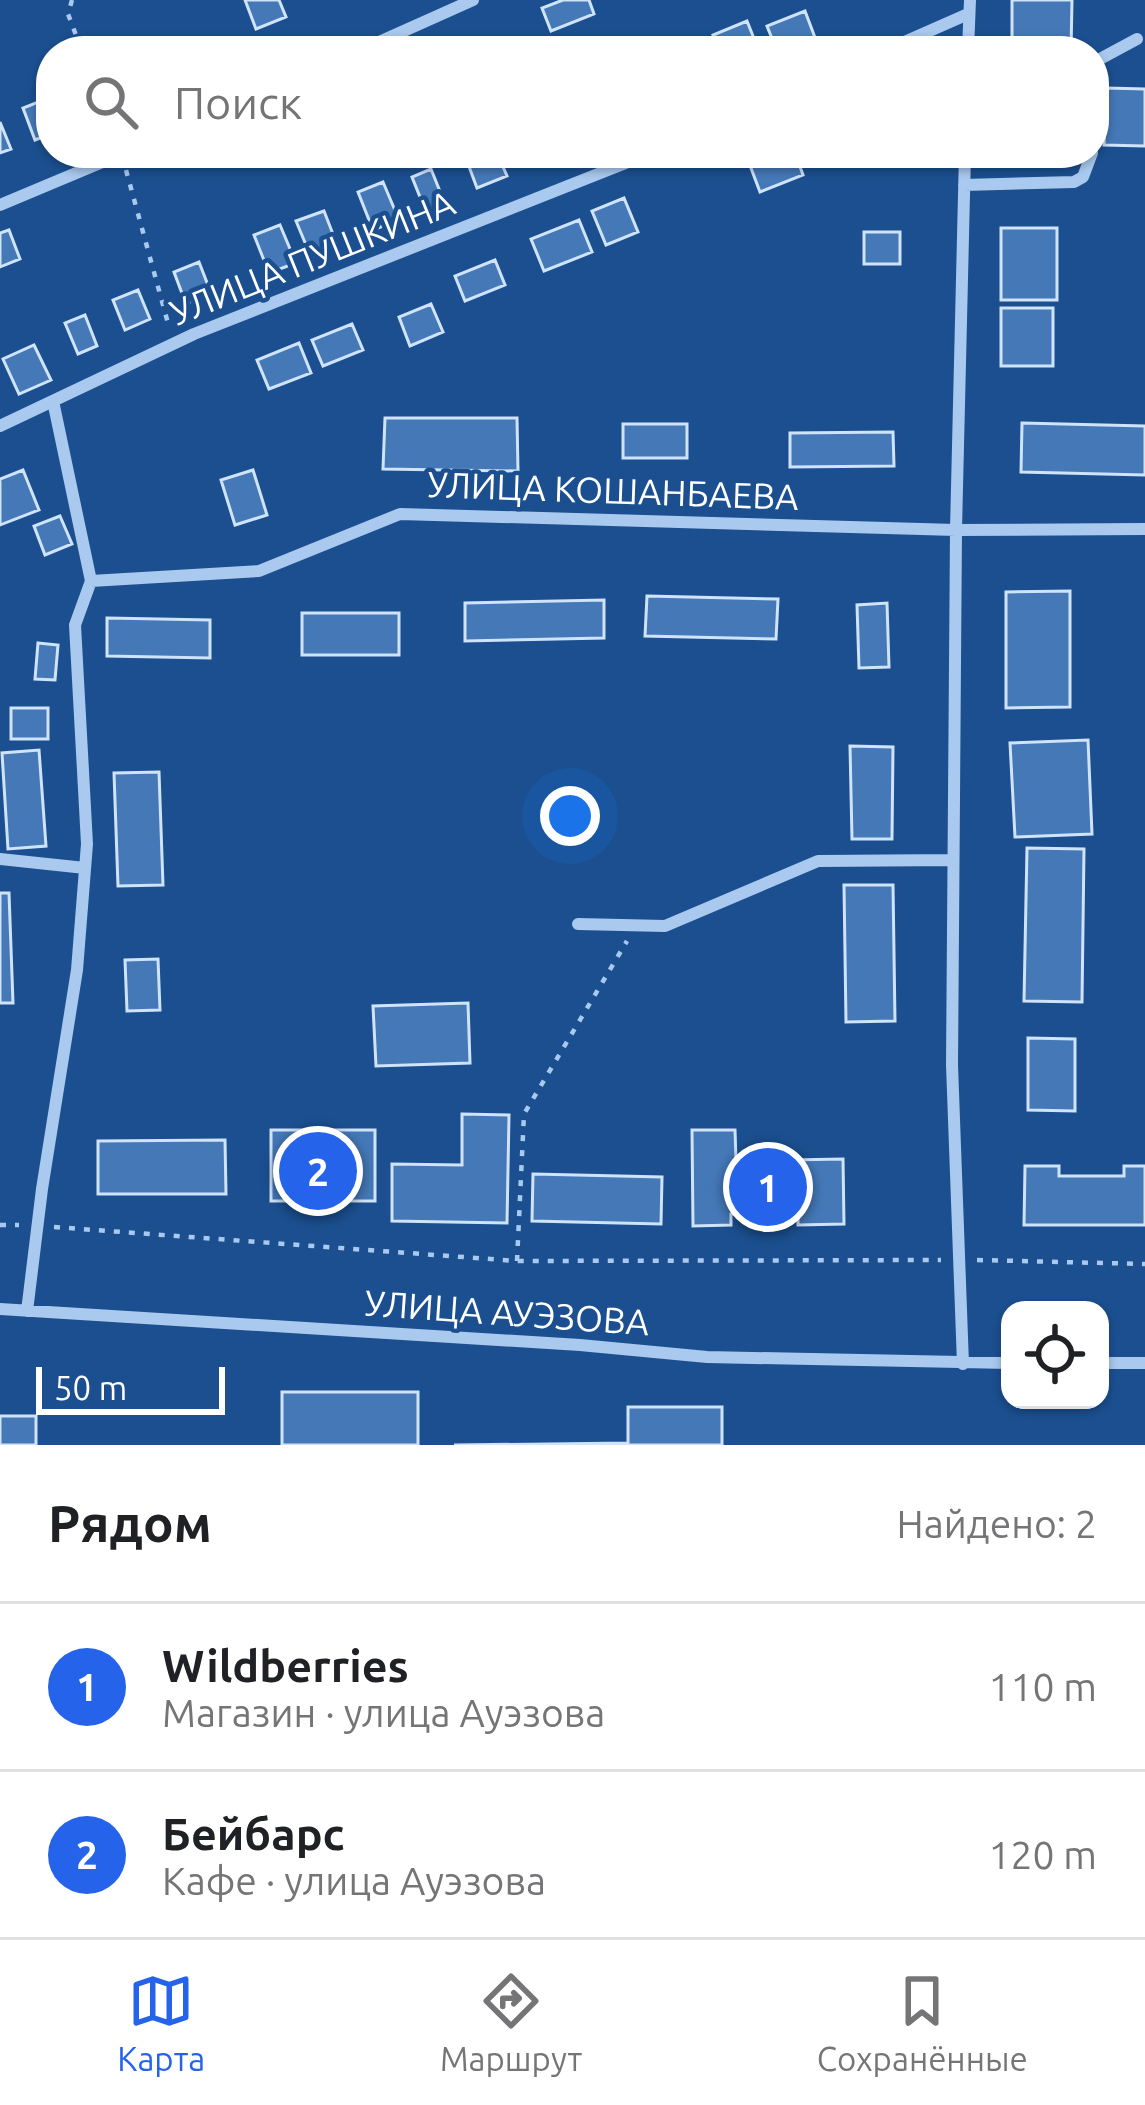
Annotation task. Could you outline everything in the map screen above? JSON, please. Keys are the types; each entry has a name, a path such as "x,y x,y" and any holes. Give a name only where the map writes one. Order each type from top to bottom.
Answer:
{"street":[{"path":"393,36 473,0"},
{"path":"913,36 969,7"},
{"path":"1109,54 1137,38"},
{"path":"0,205 89,168"},
{"name":"УЛИЦА ПУШКИНА","path":"0,426 174,344 614,168"},
{"path":"963,1364 952,1065 965,168"},
{"path":"964,185 1074,182 1086,168"},
{"path":"28,1311 77,970 85,868 76,625 91,581 53,401"},
{"name":"УЛИЦА КОШАНБАЕВА","path":"91,581 259,571 400,514 956,530 1145,529"},
{"path":"0,860 85,868"},
{"path":"578,923 665,926 818,861 953,860"},
{"name":"УЛИЦА АУЭЗОВА","path":"0,1309 707,1357 1001,1363"},
{"path":"1109,1363 1145,1363"}],"path":[{"path":"72,0 68,14 76,36"},
{"path":"127,168 174,344"},
{"path":"517,1261 524,1114 636,926"},
{"path":"0,1225 517,1261 1145,1264"}],"building":[{"path":"245,0 279,0 286,17 256,29"},
{"path":"563,0 589,0 594,14 551,31 542,8"},
{"path":"1012,0 1072,0 1071,36 1012,36"},
{"path":"805,11 814,36 771,36 767,26"},
{"path":"747,21 753,36 713,36"},
{"path":"1109,88 1145,89 1145,146 1109,145"},
{"path":"36,103 36,140 35,140 23,108"},
{"path":"0,122 11,149 0,153"},
{"path":"470,168 504,168 507,176 477,188"},
{"path":"751,168 800,168 803,175 760,192"},
{"path":"431,169 445,204 426,212 412,177"},
{"path":"383,182 399,220 373,230 358,192"},
{"path":"624,198 638,232 606,245 592,211"},
{"path":"324,211 338,247 311,257 296,221"},
{"path":"579,220 592,252 544,271 531,239"},
{"path":"280,225 296,263 269,273 254,235"},
{"path":"1001,228 1057,228 1057,300 1001,300"},
{"path":"9,230 20,259 0,267 0,233"},
{"path":"864,232 900,232 900,264 864,264"},
{"path":"495,260 505,285 465,301 455,276"},
{"path":"199,262 211,293 186,304 174,272"},
{"path":"138,290 150,319 125,330 113,300"},
{"path":"431,304 443,332 410,346 399,317"},
{"path":"1001,308 1053,308 1053,366 1001,366"},
{"path":"85,315 97,346 78,354 65,323"},
{"path":"352,324 363,350 323,366 312,340"},
{"path":"299,343 311,373 269,389 257,360"},
{"path":"34,345 51,380 19,394 3,359"},
{"path":"385,418 517,418 518,471 383,469"},
{"path":"1022,423 1145,426 1145,475 1021,472"},
{"path":"623,424 687,424 687,458 623,458"},
{"path":"893,432 894,466 790,467 790,433"},
{"path":"23,470 39,510 0,525 0,479"},
{"path":"253,470 267,515 235,525 221,480"},
{"path":"60,516 72,544 45,555 34,526"},
{"path":"1070,591 1070,707 1006,708 1006,592"},
{"path":"647,596 778,599 776,639 645,636"},
{"path":"604,600 604,638 465,641 465,603"},
{"path":"887,603 889,667 859,668 857,605"},
{"path":"302,613 399,613 399,655 302,655"},
{"path":"107,618 210,620 210,658 107,656"},
{"path":"38,643 58,645 55,680 35,679"},
{"path":"11,708 48,708 48,739 11,739"},
{"path":"1088,740 1092,834 1015,837 1010,743"},
{"path":"850,746 893,747 892,839 852,839"},
{"path":"39,750 46,846 8,849 2,753"},
{"path":"159,772 163,885 118,886 114,773"},
{"path":"1027,848 1084,849 1082,1002 1024,1001"},
{"path":"844,885 893,885 895,1021 846,1022"},
{"path":"0,893 9,893 13,1003 0,1003"},
{"path":"158,959 160,1010 127,1011 125,960"},
{"path":"468,1003 470,1063 376,1066 373,1006"},
{"path":"1028,1038 1075,1039 1075,1111 1028,1110"},
{"path":"462,1114 509,1115 507,1223 392,1221 392,1164 462,1165"},
{"path":"271,1130 375,1130 375,1201 271,1201"},
{"path":"692,1130 735,1130 736,1161 843,1159 844,1224 798,1225 798,1213 731,1214 731,1225 693,1226"},
{"path":"225,1140 226,1194 98,1194 98,1141"},
{"path":"1025,1166 1059,1166 1059,1176 1124,1176 1124,1166 1145,1166 1145,1225 1024,1225"},
{"path":"533,1174 662,1177 661,1224 532,1221"},
{"path":"282,1392 418,1392 418,1445 282,1445"},
{"path":"628,1407 722,1407 722,1445 454,1445 628,1443"},
{"path":"0,1416 36,1416 36,1445 0,1445"}],"place":[{"name":"Бейбарс","path":"318,1171"},
{"name":"Wildberries","path":"768,1187"}]}
